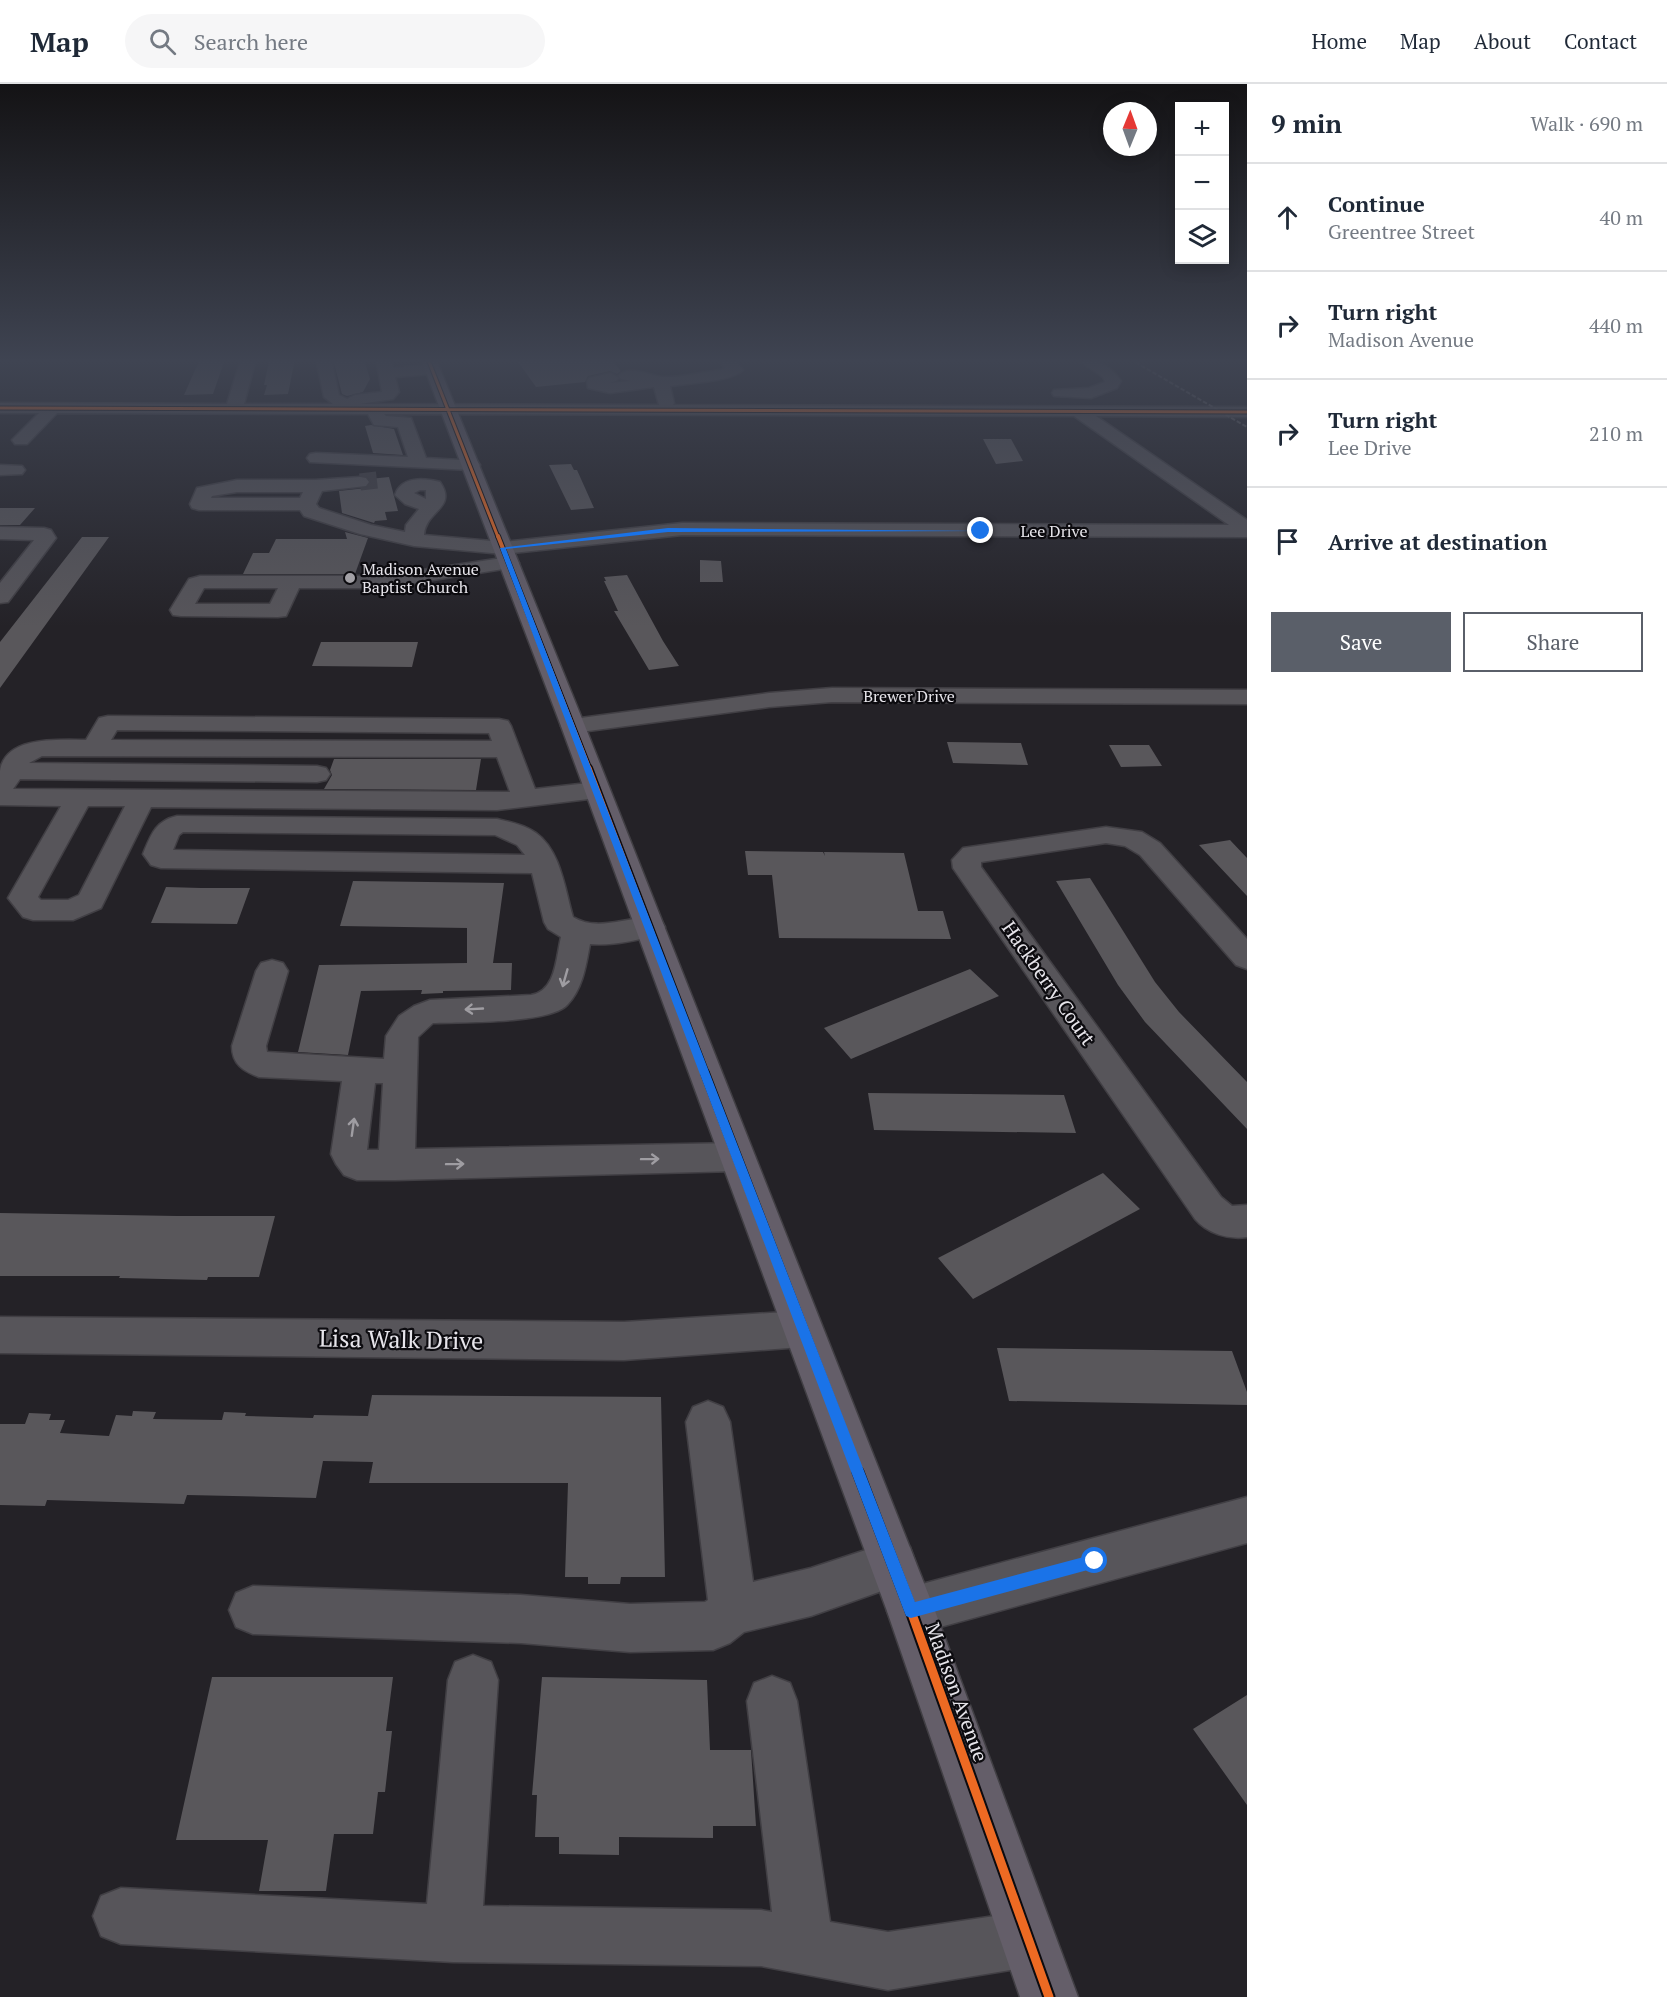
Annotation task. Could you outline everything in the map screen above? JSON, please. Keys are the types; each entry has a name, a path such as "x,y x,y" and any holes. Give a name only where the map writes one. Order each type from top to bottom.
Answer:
{"main road":[{"name":"Madison Avenue","path":"464,448 573,726 911,1611 1048,1997"}],"street":[{"path":"415,448 418,463"},
{"path":"1133,448 1247,530"},
{"path":"316,458 471,465"},
{"path":"384,479 399,479 414,484 434,486 437,493 435,506 416,525 414,540"},
{"path":"307,504 199,504 204,492 237,486 315,486 360,482"},
{"path":"307,504 315,486"},
{"path":"307,504 311,512 367,530 506,555"},
{"name":"Lee Drive","path":"506,555 682,530 1247,530"},
{"path":"0,533 44,534 46,540 0,597"},
{"path":"291,583 382,582 506,555"},
{"name":"Brewer Drive","path":"573,726 769,700 832,695 1247,697"},
{"path":"95,748 121,700"},
{"path":"308,800 341,701"},
{"path":"108,723 499,726 525,798"},
{"path":"6,780 22,755 42,748 508,749"},
{"path":"6,780 317,774"},
{"path":"0,797 496,802 597,790"},
{"path":"79,798 23,898 33,910 73,910 91,901 142,798"},
{"path":"544,864 161,859 157,854 167,831 177,824 497,827 519,834 534,843 544,864 559,922 577,933 600,935 650,927"},
{"name":"Hackberry Court","path":"1247,958 1150,849 1132,838 1106,835 973,854 968,857 966,864 1208,1208 1215,1215 1227,1221 1234,1223 1247,1221"},
{"path":"396,1166 402,1036 415,1018 423,1013 550,1002 562,988 577,933"},
{"path":"272,971 249,1046 249,1056 259,1064 360,1071 401,1070"},
{"path":"360,1071 349,1154 357,1165 396,1166 737,1157"},
{"name":"Lisa Walk Drive","path":"0,1335 624,1341 802,1329"},
{"path":"708,1422 733,1611"},
{"path":"911,1611 1247,1520"},
{"path":"253,1610 521,1619 630,1628 713,1626 733,1611 811,1592 893,1564"},
{"path":"453,1934 473,1680"},
{"path":"772,1701 805,1946"},
{"path":"121,1917 453,1934 761,1938 888,1961 1028,1939"}],"building":[{"path":"372,448 401,448 403,455 373,453"},
{"path":"988,448 1016,448 1023,461 996,464"},
{"path":"571,464 574,470 577,470 594,508 571,510 549,465"},
{"path":"389,477 398,511 385,512 387,520 374,523 342,513 339,491 366,488 371,483 369,479"},
{"path":"0,508 35,508 20,525 0,525"},
{"path":"345,532 368,538 355,574 243,574 253,553 269,553 276,539 347,539"},
{"path":"82,537 109,537 0,688 0,642"},
{"path":"700,560 721,561 723,582 700,582"},
{"path":"627,575 679,666 649,670 614,611 618,611 604,577"},
{"path":"321,642 418,642 412,667 312,666"},
{"path":"947,742 1021,743 1028,765 953,763"},
{"path":"1109,745 1149,745 1162,766 1121,767"},
{"path":"334,759 481,759 476,790 324,789 332,775 330,770"},
{"path":"1230,840 1247,858 1247,896 1199,845"},
{"path":"745,851 823,852 825,856 824,852 904,853 918,911 943,911 951,939 779,938 772,875 748,875"},
{"path":"1090,878 1155,982 1179,1012 1247,1082 1247,1129 1145,1022 1118,985 1056,881"},
{"path":"353,881 504,883 493,963 512,963 511,990 443,991 443,993 421,994 422,990 361,991 348,1055 298,1052 319,965 467,963 467,928 340,926"},
{"path":"166,887 250,888 237,924 151,923"},
{"path":"970,969 999,996 851,1059 824,1028"},
{"path":"868,1093 1064,1095 1076,1133 874,1130"},
{"path":"1103,1173 1140,1209 973,1299 938,1258"},
{"path":"0,1213 275,1216 259,1277 208,1277 207,1280 119,1278 120,1276 0,1276"},
{"path":"997,1348 1232,1351 1247,1392 1247,1405 1009,1401"},
{"path":"372,1395 661,1397 665,1577 621,1577 620,1584 588,1584 588,1577 565,1577 568,1483 369,1483 373,1462 323,1461 316,1498 187,1495 184,1504 47,1500 45,1506 0,1505 0,1424 25,1424 29,1413 51,1414 49,1420 65,1420 60,1433 109,1436 116,1415 132,1416 133,1411 156,1412 153,1419 222,1420 224,1412 246,1413 245,1416 313,1418 314,1415 368,1416"},
{"path":"212,1677 393,1677 386,1731 392,1731 385,1792 378,1792 373,1834 334,1834 326,1891 259,1891 268,1840 176,1840"},
{"path":"542,1677 707,1680 710,1750 751,1750 756,1826 713,1826 713,1838 619,1837 619,1855 559,1854 559,1837 535,1837 537,1795 532,1795"},
{"path":"1247,1695 1247,1805 1193,1729"}],"tunnel":[{"path":"360,482 377,480"}],"cycle path":[{"path":"463,448 573,726 911,1611 1049,1997"}],"place":[{"name":"Madison Avenue Baptist Church","path":"350,578"}],"route":[{"path":"981,531 668,530 503,548 911,1611 1095,1561"}]}
